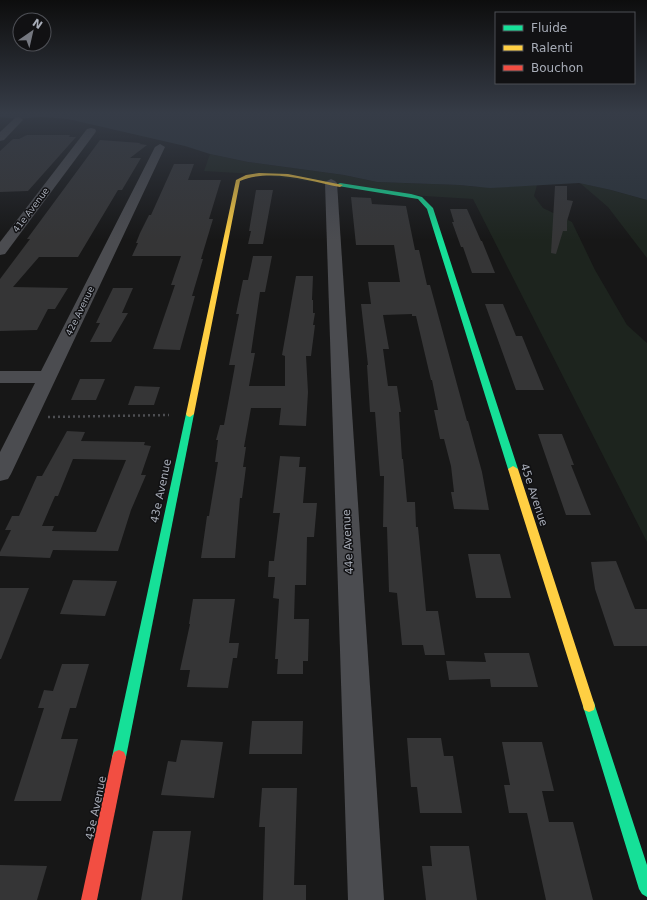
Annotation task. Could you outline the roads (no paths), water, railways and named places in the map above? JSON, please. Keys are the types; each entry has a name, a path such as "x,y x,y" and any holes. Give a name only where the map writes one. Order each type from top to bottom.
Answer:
{"street":[{"name":"41e Avenue","path":"0,251 72,156"},
{"name":"42e Avenue","path":"0,474 156,156"},
{"name":"43e Avenue","path":"89,900 238,180 242,176 269,174 330,183"},
{"name":"45e Avenue","path":"330,183 409,195 420,198 430,208 647,889"},
{"name":"44e Avenue","path":"330,183 366,900"},
{"path":"0,377 48,377"}]}
